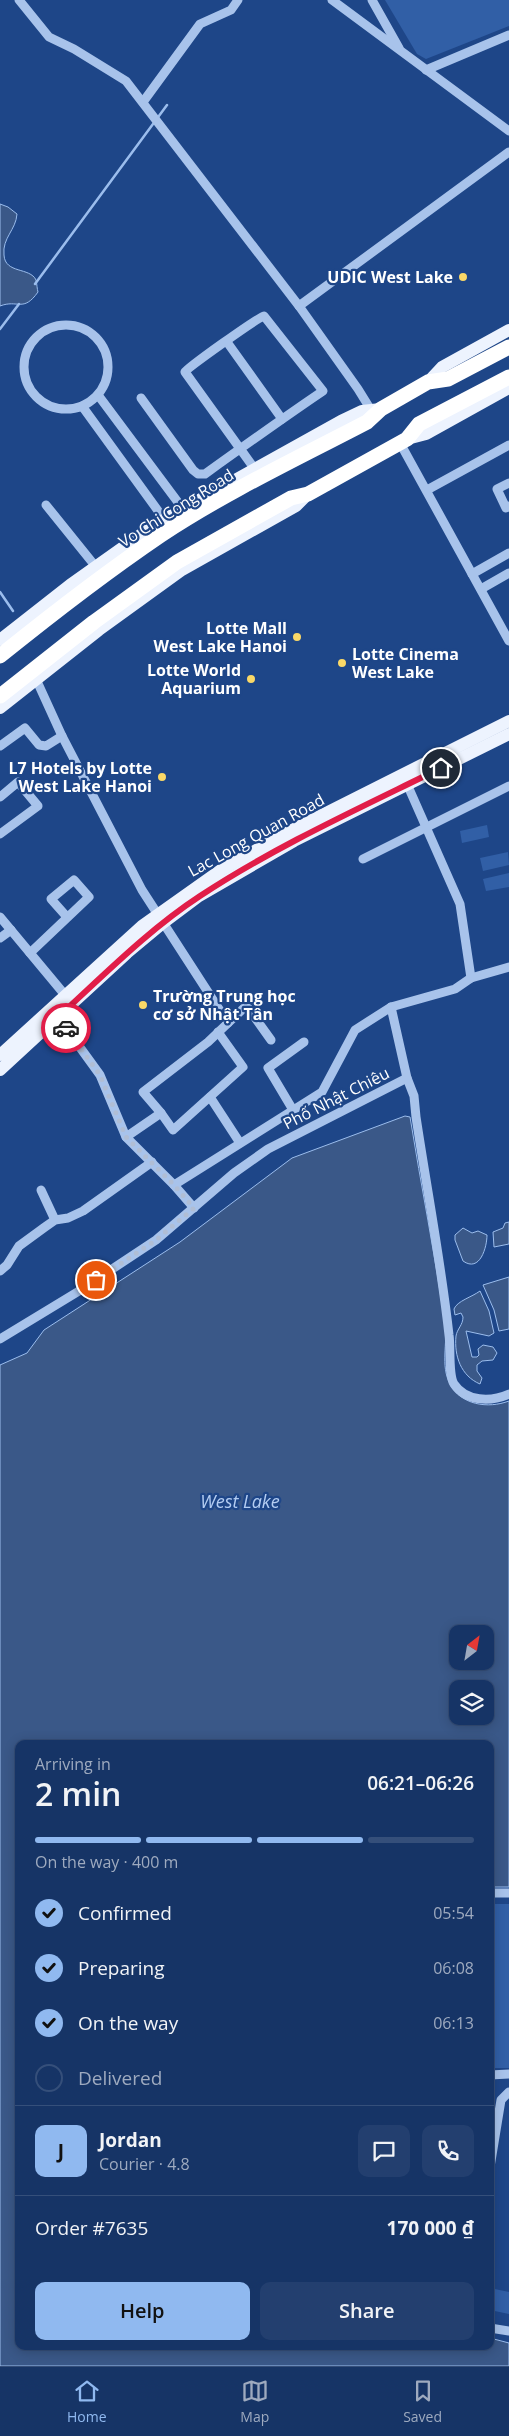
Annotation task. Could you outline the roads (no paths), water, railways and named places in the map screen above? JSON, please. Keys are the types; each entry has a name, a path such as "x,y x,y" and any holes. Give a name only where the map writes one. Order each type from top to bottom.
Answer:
{"highway":[{"name":"Vo Chi Cong Road","path":"0,656 76,595 162,534 248,484 367,422 376,409 428,382 448,379 509,347"},
{"path":"0,696 59,649 177,562 291,498 308,494 403,441 420,424 509,377"},
{"path":"59,649 74,649"}],"main road":[{"name":"Vo Chi Cong Road","path":"428,382 442,367 509,330"},
{"path":"403,441 426,434 509,388"},
{"name":"Vo Chi Cong Road","path":"1,637 164,519 341,421 362,411 376,409"},
{"path":"0,708 74,649 182,570 296,506 308,494"},
{"name":"Lac Long Quan Road","path":"0,1055 65,995 221,870 290,831 509,721"},
{"name":"Lac Long Quan Road","path":"0,1070 58,1017 95,988 160,919 294,840 509,734"}],"street":[{"path":"19,0 49,38 74,49 126,81 299,306 358,389 376,409"},
{"path":"143,102 200,24 231,10 238,0"},
{"path":"332,0 509,131"},
{"path":"372,0 402,52"},
{"path":"426,70 509,35"},
{"path":"299,306 509,152"},
{"path":"141,398 193,470 198,474 205,474 241,448 323,390 264,316 187,368 185,372 241,448 254,468"},
{"path":"71,324 85,328 97,337 105,349 109,363 108,378 98,394 82,406 66,409 53,407 41,401 32,391 26,379 24,366 26,352 32,341 43,331 56,325 71,324"},
{"path":"226,342 282,419"},
{"path":"98,394 182,509"},
{"path":"82,406 164,519"},
{"path":"403,441 427,490 509,641"},
{"path":"427,490 509,445"},
{"path":"509,483 498,489 506,508 509,506"},
{"path":"46,505 96,567"},
{"path":"472,574 509,553"},
{"path":"481,589 509,573"},
{"path":"36,679 62,736 142,890 228,1023"},
{"path":"0,746 24,728 40,745 46,746 62,736"},
{"path":"0,797 18,782 38,806 0,834"},
{"path":"407,784 460,904 471,978"},
{"path":"363,859 509,786"},
{"path":"0,917 65,995"},
{"path":"30,953 67,917"},
{"path":"0,938 11,930"},
{"path":"174,1185 322,1092 355,1030 391,1007 455,989 471,978 509,968"},
{"path":"218,1032 243,1068 173,1130 143,1092 218,1032 245,1007 248,1008 271,1040"},
{"path":"391,1007 407,1078"},
{"path":"58,1017 100,1075 126,1137 194,1208"},
{"path":"293,1110 268,1068 304,1042"},
{"name":"Phố Nhật Chiêu","path":"0,1339 79,1291 148,1245 234,1173 268,1149 407,1078 416,1102 416,1117 449,1335 453,1382 461,1390 478,1399 493,1399 509,1394"},
{"path":"210,1097 240,1143"},
{"path":"126,1137 161,1113"},
{"path":"0,1271 7,1265 19,1246 55,1220 68,1218 83,1211 152,1162"},
{"path":"41,1190 55,1220"},
{"path":"494,1893 509,1893"},
{"path":"494,2075 509,2074"},
{"path":"494,2142 502,2100 509,2092"},
{"path":"494,2329 509,2331"}],"water":[{"path":"0,204 17,214 5,244 5,261 13,268 29,273 36,280 38,292 24,304 0,306"},
{"name":"West Lake","path":"405,1116 410,1117 445,1324 445,1369 447,1377 455,1391 468,1401 492,1405 509,1401 509,1887 494,1887 494,1740 15,1740 15,2350 494,2350 494,2339 509,2343 509,2366 0,2366 0,1365 27,1353 44,1330 180,1242 292,1158"},
{"path":"509,1222 509,1244 494,1247 493,1232 503,1228 505,1223"},
{"path":"463,1228 472,1233 478,1231 487,1235 484,1252 474,1264 463,1261 455,1240 455,1235"},
{"path":"509,1277 509,1329 499,1331 494,1310 483,1285"},
{"path":"480,1291 489,1311 494,1333 489,1336 466,1331 472,1357 479,1355 478,1349 483,1345 493,1347 497,1353 493,1360 482,1361 477,1365 477,1371 482,1378 480,1384 468,1376 460,1364 456,1351 456,1336 463,1317 461,1313 455,1315 454,1309 461,1301"}],"waterway":[{"path":"35,284 167,105"},
{"path":"0,329 19,304"},
{"path":"0,592 13,611"}],"place":[{"name":"UDIC West Lake","path":"463,277"},
{"name":"Lotte Mall West Lake Hanoi","path":"297,637"},
{"name":"Lotte Cinema West Lake","path":"342,663"},
{"name":"Lotte World Aquarium","path":"251,679"},
{"name":"L7 Hotels by Lotte West Lake Hanoi","path":"162,777"},
{"name":"Trường Trung học cơ sở Nhật Tân","path":"143,1005"}]}
